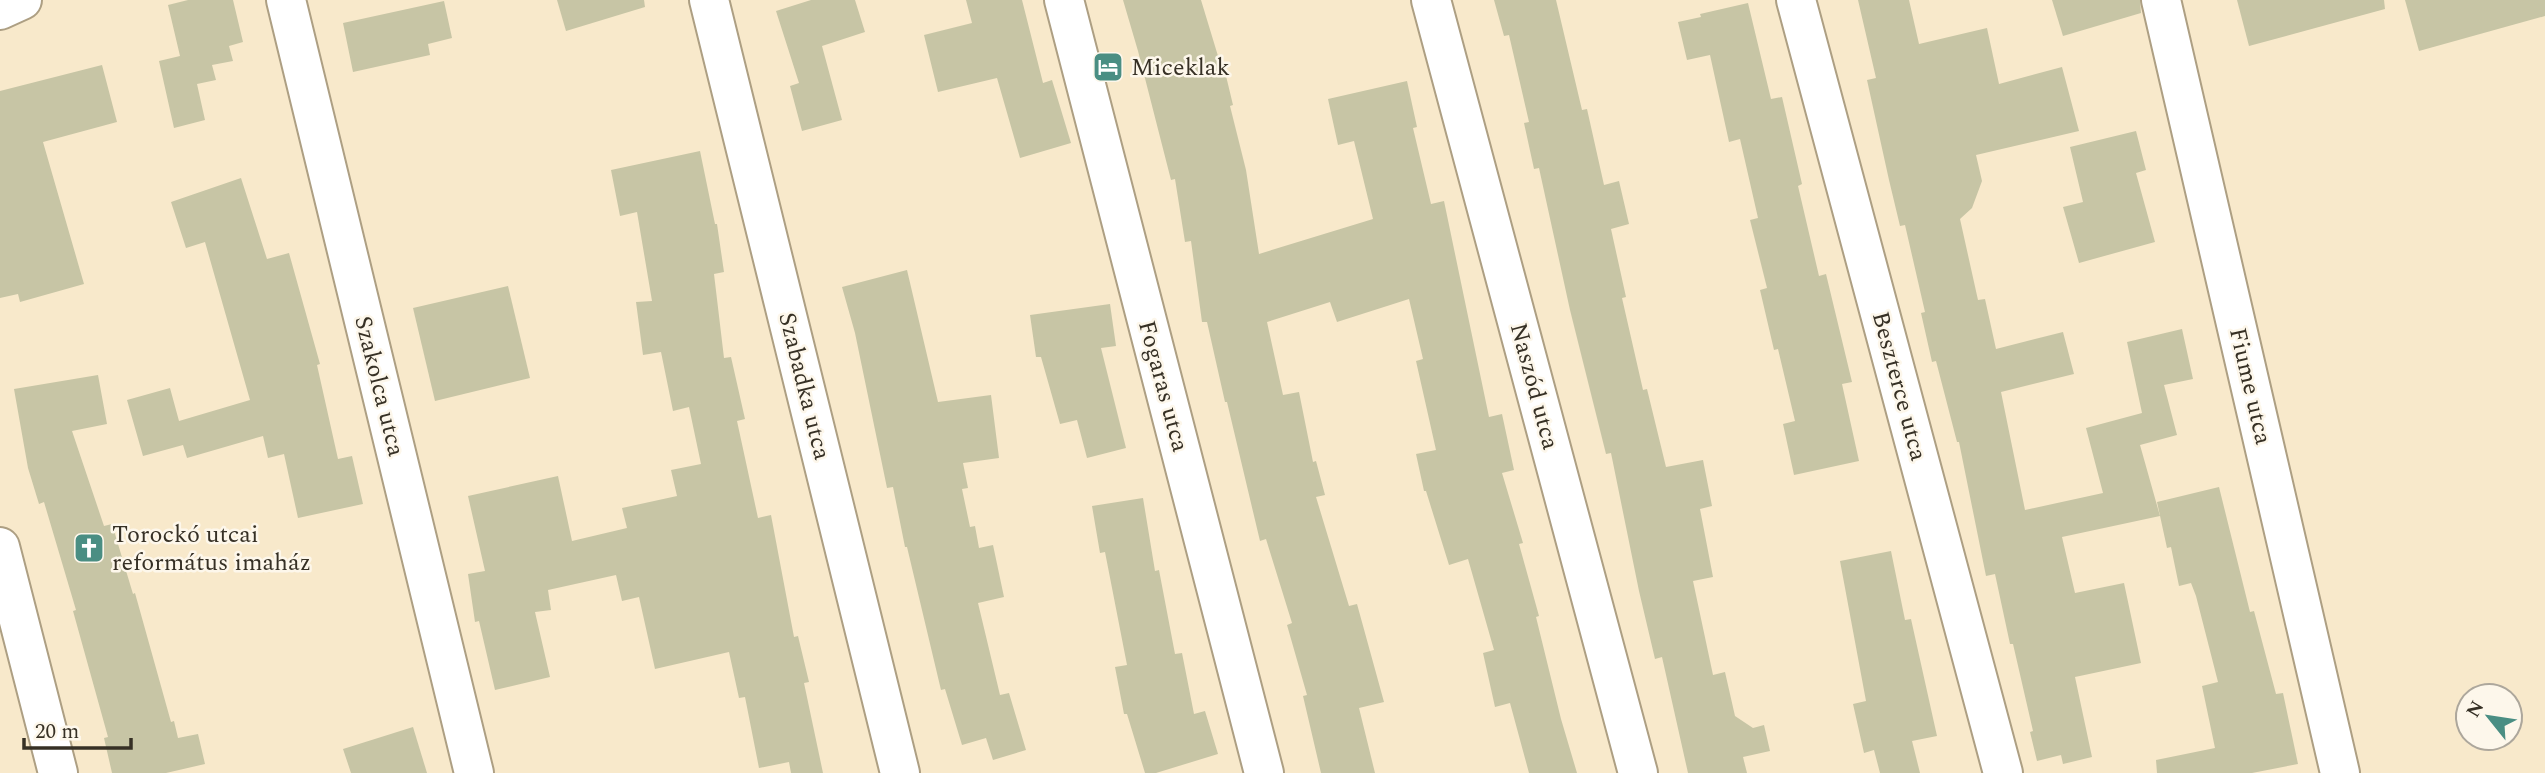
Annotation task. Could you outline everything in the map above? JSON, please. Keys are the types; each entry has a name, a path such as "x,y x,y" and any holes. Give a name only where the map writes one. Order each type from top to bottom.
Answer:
{"street":[{"path":"0,10 22,0"},
{"name":"Szakolca utca","path":"286,0 474,773"},
{"name":"Szabadka utca","path":"709,0 900,773"},
{"name":"Fogaras utca","path":"1064,0 1264,773"},
{"name":"Naszód utca","path":"1431,0 1638,773"},
{"name":"Beszterce utca","path":"1796,0 2003,773"},
{"name":"Fiume utca","path":"2161,0 2340,773"},
{"path":"0,547 58,773"}],"building":[{"path":"188,0 233,0 243,42 229,46 233,61 212,65 216,80 197,84 205,120 174,128 159,61 180,56 168,5"},
{"path":"557,0 644,0 645,7 566,31"},
{"path":"811,0 855,0 865,32 822,46 842,120 802,131 790,86 799,83 776,11"},
{"path":"966,0 1022,0 1043,83 1052,80 1071,143 1020,158 997,78 938,92 924,35 972,23"},
{"path":"1123,0 1201,0 1218,56 1221,55 1233,105 1230,106 1246,170 1259,254 1373,219 1354,141 1338,145 1328,99 1407,81 1417,127 1413,128 1431,204 1444,201 1489,417 1502,414 1514,470 1502,473 1523,543 1519,544 1539,616 1536,617 1577,773 1529,773 1510,703 1495,707 1483,653 1494,650 1468,559 1449,565 1424,491 1416,454 1436,450 1416,361 1423,359 1409,299 1337,322 1330,302 1267,322 1283,395 1299,392 1313,462 1316,461 1325,495 1316,497 1349,606 1357,604 1384,702 1359,708 1375,773 1321,773 1303,696 1307,695 1287,625 1292,623 1266,539 1260,541 1207,322 1202,322 1191,241 1185,242 1175,179 1171,180"},
{"path":"1494,0 1556,0 1582,110 1587,109 1604,185 1619,181 1629,224 1611,229 1626,297 1622,298 1643,390 1647,389 1666,467 1703,460 1712,506 1700,509 1713,577 1693,581 1713,675 1725,672 1735,716 1753,728 1764,725 1770,751 1743,757 1747,773 1688,773 1662,657 1655,659 1611,453 1606,454 1570,310 1539,168 1534,169 1524,123 1529,122 1509,35 1504,36"},
{"path":"1858,0 1909,0 1919,44 1987,28 1999,84 2062,67 2079,131 1976,155 1982,181 1972,208 1960,219 1978,300 1985,299 1996,349 2063,332 2074,374 2001,392 2025,510 2103,493 2086,428 2142,413 2127,342 2182,329 2193,379 2164,385 2177,435 2140,445 2160,516 2062,537 2075,593 2124,583 2141,663 2075,677 2092,757 2063,764 2061,755 2037,761 2030,732 2033,731 2013,644 2010,644 1995,574 1986,576 1959,442 1936,361 1932,362 1921,313 1925,312 1905,225 1900,226 1889,180 1867,80 1876,78"},
{"path":"2052,0 2140,0 2141,13 2063,36"},
{"path":"2237,0 2384,0 2385,9 2249,46"},
{"path":"2405,0 2545,0 2545,16 2419,51"},
{"path":"444,1 452,38 428,44 430,55 353,72 343,23"},
{"path":"1748,3 1771,99 1782,97 1802,184 1798,186 1819,276 1826,274 1852,382 1842,384 1859,461 1794,475 1783,424 1795,421 1778,349 1774,350 1760,290 1767,288 1750,220 1758,218 1740,139 1729,142 1710,55 1687,60 1678,22"},
{"path":"102,65 117,122 43,142 84,284 20,302 18,294 0,298 0,91"},
{"path":"2136,131 2146,170 2136,173 2155,242 2079,263 2063,207 2083,202 2070,147"},
{"path":"700,151 717,224 724,272 714,274 724,358 731,357 745,419 737,421 758,518 771,515 794,637 798,636 809,682 804,683 823,773 791,773 789,762 759,768 745,697 739,698 729,652 655,669 639,597 622,601 616,575 548,590 551,610 535,612 550,677 495,690 479,621 475,622 468,574 485,571 468,496 558,476 572,541 627,528 622,508 677,496 671,470 701,464 689,407 673,411 661,352 643,355 636,302 652,301 637,212 620,216 611,170"},
{"path":"241,178 267,259 289,253 320,364 317,365 338,459 352,456 363,504 298,518 284,454 268,458 263,436 187,458 183,445 143,456 127,400 170,388 179,421 250,400 205,242 186,248 171,202"},
{"path":"907,270 938,402 991,395 999,458 963,463 968,488 962,489 970,527 975,526 979,548 993,545 1004,597 978,603 1000,695 1009,693 1026,750 993,760 986,738 962,745 945,689 941,690 905,547 893,487 887,488 855,333 842,287"},
{"path":"508,286 530,378 435,401 413,308"},
{"path":"1110,304 1116,346 1101,348 1126,448 1087,458 1077,420 1060,424 1041,357 1036,357 1030,315"},
{"path":"98,375 107,424 72,431 104,526 112,524 133,594 135,593 171,722 174,721 178,738 198,734 205,764 166,773 112,773 104,738 108,737 73,611 76,610 44,502 39,504 28,468 14,389"},
{"path":"2219,487 2250,612 2254,611 2276,694 2283,693 2298,764 2252,773 2157,773 2156,760 2215,748 2202,686 2218,682 2196,596 2191,583 2179,586 2171,547 2167,548 2157,502"},
{"path":"1143,498 1155,571 1159,570 1175,654 1182,653 1194,714 1205,711 1218,754 1156,773 1145,773 1127,714 1124,714 1115,667 1127,665 1105,552 1100,553 1092,506"},
{"path":"1891,551 1905,620 1911,619 1937,736 1912,741 1920,773 1880,773 1874,750 1864,753 1853,704 1866,701 1840,561"},
{"path":"413,727 427,773 351,773 343,749"}],"place":[{"name":"Miceklak","path":"1108,67"},
{"name":"Torockó utcai református imaház","path":"89,548"}]}
